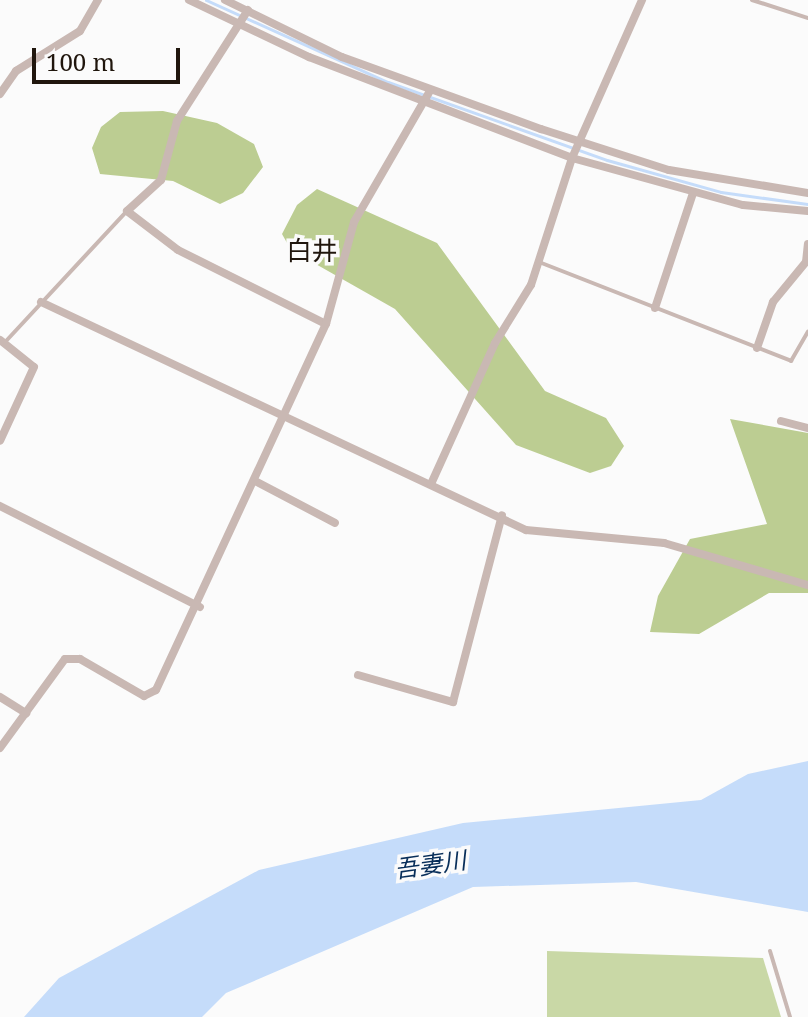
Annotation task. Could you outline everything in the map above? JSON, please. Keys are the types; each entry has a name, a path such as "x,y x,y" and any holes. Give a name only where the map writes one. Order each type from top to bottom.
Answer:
{"street":[{"path":"0,94 16,71 80,31 98,0"},
{"path":"189,0 244,18 428,96 693,193 808,211"},
{"path":"225,0 244,18 428,96 576,150 669,170 808,193"},
{"path":"431,484 539,262 576,150 642,0"},
{"path":"244,18 177,121 161,180 127,211 178,250 326,324"},
{"path":"0,748 72,657 144,696 156,690 200,607 326,324 354,222 428,96"},
{"path":"655,308 693,193"},
{"path":"757,348 773,302 806,262 808,244"},
{"path":"41,302 285,418 545,534 664,543 808,585"},
{"path":"0,441 33,371 3,340"},
{"path":"781,421 808,428"},
{"path":"257,482 335,523"},
{"path":"0,506 200,607"},
{"path":"358,675 453,702 502,515"},
{"path":"0,697 26,713"}],"lane":[{"path":"752,0 808,18"},
{"path":"3,340 127,211"},
{"path":"539,262 791,361 808,332"},
{"path":"770,951 790,1017"}],"green space":[{"path":"163,111 217,123 254,144 263,167 243,193 220,204 173,181 100,174 92,148 101,127 120,112"},
{"path":"317,189 437,243 545,391 606,418 624,446 611,466 590,473 516,445 395,309 291,250 282,234 297,205"},
{"path":"730,419 808,433 808,593 769,593 699,634 650,632 658,596 690,539 767,524"},
{"path":"547,951 763,958 781,1017 547,1017"}],"water":[{"name":"吾妻川","path":"808,761 808,912 636,882 473,887 226,993 202,1017 24,1017 59,978 259,870 463,823 701,800 748,774"}],"waterway":[{"path":"206,0 388,82 607,160 721,192 808,204"}],"district":[{"name":"白井","path":"312,251"}]}
